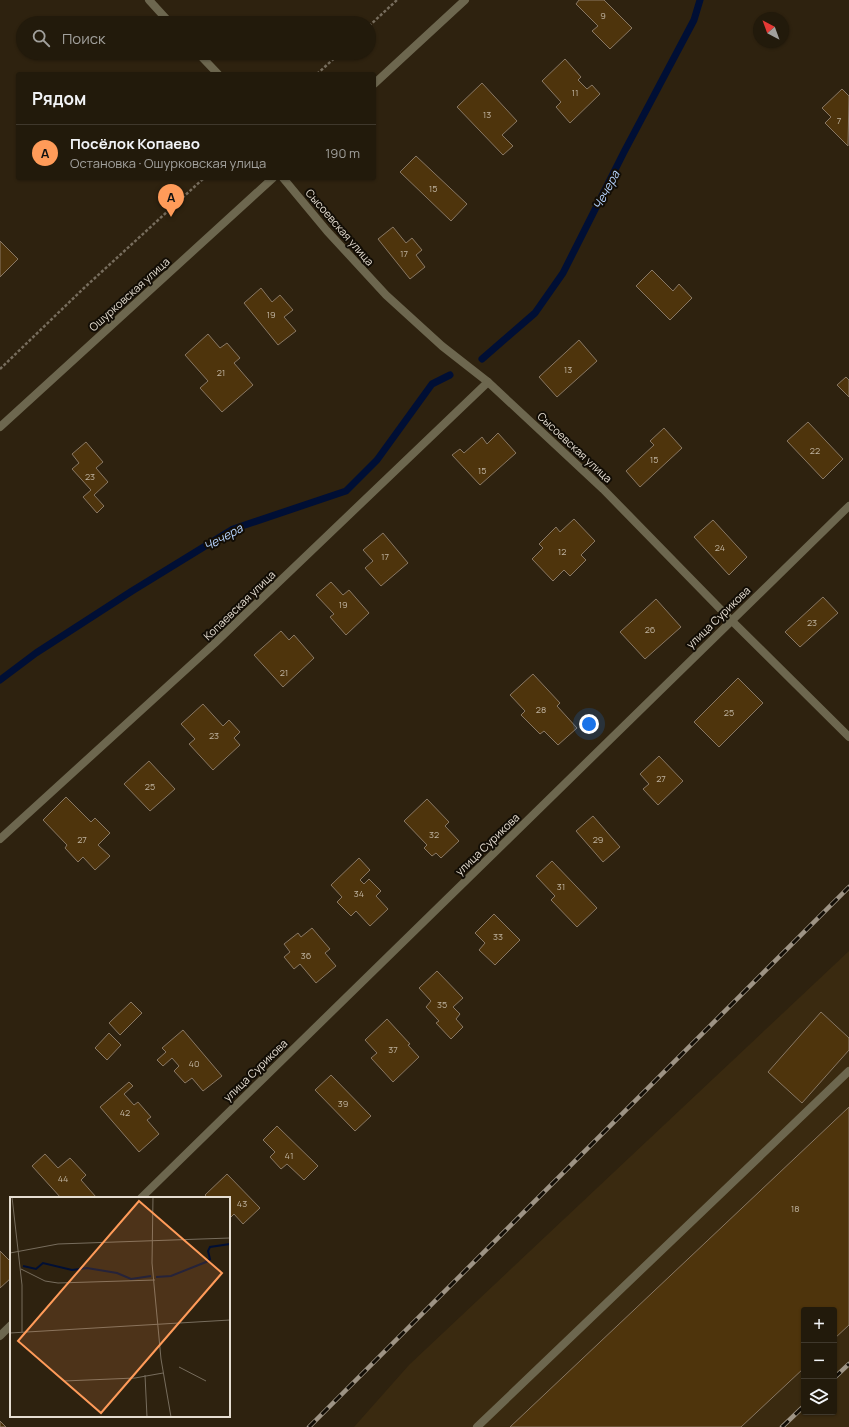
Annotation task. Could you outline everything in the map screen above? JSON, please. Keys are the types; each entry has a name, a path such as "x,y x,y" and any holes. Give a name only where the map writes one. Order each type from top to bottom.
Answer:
{"street":[{"path":"149,0 164,16"},
{"path":"376,82 465,0"},
{"path":"205,60 216,72"},
{"name":"Ошурковская улица","path":"0,427 270,180"},
{"name":"Сысоевская улица","path":"285,180 326,231 386,295 442,346 488,382 603,489 731,620 849,737"},
{"name":"Копаевская улица","path":"0,839 215,642 488,382"},
{"name":"улица Сурикова","path":"142,1197 849,506"},
{"path":"477,1427 849,1071"},
{"path":"0,1336 10,1326"}],"path":[{"path":"376,20 397,0"},
{"path":"319,72 332,60"},
{"path":"0,369 84,288 202,180"}],"shaded area":[{"path":"849,951 849,1427 354,1427 409,1365"}],"building":[{"path":"579,0 604,0 632,28 610,49 592,31 598,26 576,4"},
{"path":"565,59 581,77 578,80 587,89 592,85 600,94 570,123 556,107 561,102 542,81"},
{"path":"482,83 517,121 502,135 513,146 503,155 457,107"},
{"path":"842,89 849,96 848,146 825,123 831,117 822,108"},
{"path":"416,156 467,204 451,221 400,172"},
{"path":"393,227 406,243 412,238 422,250 416,255 425,267 410,279 378,239"},
{"path":"0,241 18,259 0,277"},
{"path":"652,270 673,291 679,284 692,298 670,320 636,286"},
{"path":"261,288 272,302 280,295 293,310 284,317 296,331 278,345 244,303"},
{"path":"208,334 220,348 227,343 240,358 234,363 253,385 222,412 200,388 208,381 185,355"},
{"path":"579,340 597,361 557,397 539,377"},
{"path":"846,377 849,380 849,397 837,385"},
{"path":"808,422 843,459 823,479 787,441"},
{"path":"664,428 682,448 640,487 626,471 654,445 650,441"},
{"path":"498,433 516,453 480,485 452,455 460,449 464,453 482,437 487,444"},
{"path":"86,442 103,462 96,468 108,482 94,495 104,506 97,513 83,497 91,490 72,469 79,463 72,454"},
{"path":"574,519 595,541 581,555 586,560 570,576 564,570 553,581 532,559 543,548 539,544 556,527 560,532"},
{"path":"713,520 747,557 729,575 694,537"},
{"path":"383,533 408,563 381,586 365,568 373,561 363,550"},
{"path":"331,582 343,595 349,590 369,613 346,635 330,617 334,614 316,595"},
{"path":"823,597 838,613 800,647 785,632"},
{"path":"656,599 681,627 645,659 620,632"},
{"path":"281,631 289,640 294,635 314,658 283,687 254,655"},
{"path":"533,674 560,703 557,706 577,728 558,745 544,731 540,734 521,715 525,711 510,695"},
{"path":"738,678 763,703 719,747 694,722"},
{"path":"203,704 223,726 229,720 240,732 234,738 240,745 213,770 189,744 195,739 181,724"},
{"path":"659,756 683,781 658,805 643,789 649,784 640,774"},
{"path":"149,761 175,789 150,811 124,784"},
{"path":"66,797 91,822 95,818 110,833 98,845 110,856 95,870 83,857 78,862 65,848 67,845 43,820"},
{"path":"427,799 449,822 445,826 459,841 441,858 436,853 432,856 424,848 427,845 404,821"},
{"path":"593,816 620,847 603,862 576,831"},
{"path":"359,858 370,870 360,880 364,884 369,879 381,891 376,896 388,909 370,926 356,911 351,916 337,902 342,897 331,885"},
{"path":"552,861 597,908 577,927 551,900 555,896 536,876"},
{"path":"494,914 520,940 495,965 479,950 485,943 475,933"},
{"path":"312,928 330,949 325,953 336,966 316,983 300,964 294,969 284,957 290,952 284,944 298,933 301,937"},
{"path":"437,971 463,998 453,1007 460,1014 456,1019 463,1027 451,1039 436,1023 439,1021 426,1007 431,1001 419,988"},
{"path":"131,1002 142,1013 120,1035 109,1023"},
{"path":"821,1012 849,1038 849,1050 802,1103 768,1072"},
{"path":"387,1019 410,1044 408,1045 419,1057 393,1082 371,1058 377,1053 365,1040"},
{"path":"183,1030 222,1076 203,1091 192,1078 185,1083 174,1071 179,1066 172,1058 163,1066 157,1060 166,1052 162,1048"},
{"path":"109,1033 121,1045 107,1060 95,1048"},
{"path":"331,1075 371,1116 355,1131 315,1090"},
{"path":"129,1082 133,1086 124,1094 134,1105 138,1102 151,1117 147,1120 159,1134 139,1152 100,1107"},
{"path":"849,1107 849,1325 837,1336 837,1307 801,1307 801,1371 741,1427 510,1427"},
{"path":"277,1126 318,1166 304,1180 287,1164 281,1169 270,1157 275,1152 263,1140"},
{"path":"45,1154 58,1168 70,1158 86,1175 81,1180 96,1197 60,1197 32,1166"},
{"path":"227,1174 260,1208 243,1224 234,1214 230,1218 230,1197 207,1197 205,1195"},
{"path":"0,1251 10,1261 10,1279 0,1288"},
{"path":"0,1421 6,1427 0,1427"}],"waterway":[{"name":"Чечера","path":"482,359 535,313 563,273 624,152 694,20 700,0"},
{"name":"Чечера","path":"0,680 36,653 132,591 233,529 346,491 377,460 432,384 450,375"}],"railway":[{"path":"309,1427 849,887"},
{"path":"837,1375 849,1364"},
{"path":"782,1427 801,1409"}],"place":[{"name":"Посёлок Копаево","path":"171,217"}]}
